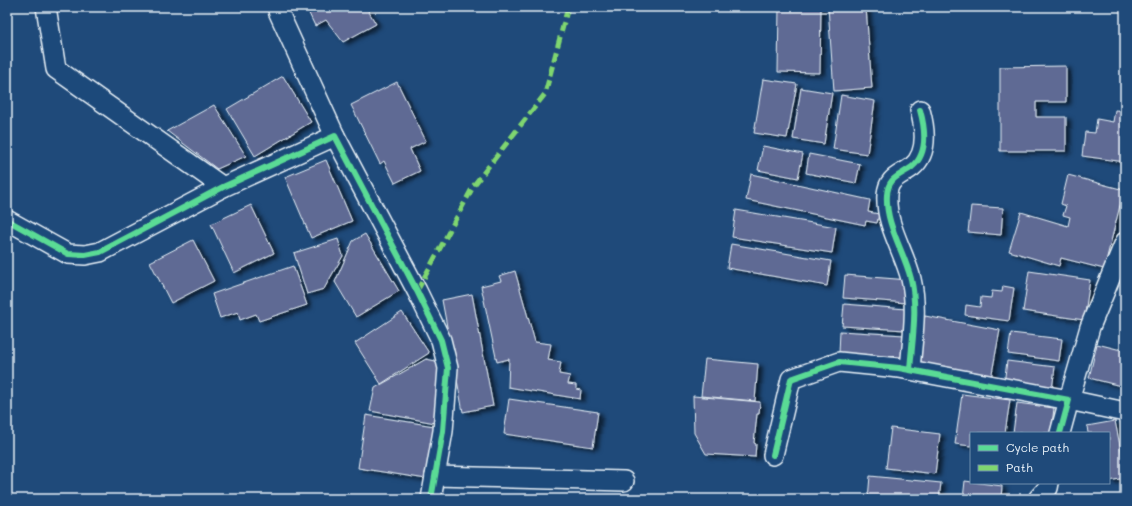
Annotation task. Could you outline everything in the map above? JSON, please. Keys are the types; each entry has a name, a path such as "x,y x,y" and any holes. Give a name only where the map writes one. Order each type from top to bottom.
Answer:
{"street":[{"path":"46,7 56,69 223,187"},
{"path":"278,11 335,136 417,291 441,340 448,368 443,431 431,499"},
{"path":"910,370 915,295 905,256 886,208 887,193 890,182 896,176 912,167 918,160 924,145 925,129 920,110"},
{"path":"7,220 68,254 85,255 100,252 223,187 335,136"},
{"path":"1060,432 1090,327 1125,242"},
{"path":"773,455 791,379 839,362 910,370 1125,412"},
{"path":"435,476 624,481"},
{"path":"1038,499 1048,488 1049,484"}],"building":[{"path":"306,7 366,7 376,24 343,42 326,20 315,26"},
{"path":"779,7 821,7 820,73 778,72"},
{"path":"828,7 866,7 872,88 834,91"},
{"path":"1066,66 1066,102 1036,102 1036,117 1066,117 1066,151 1000,151 1000,67"},
{"path":"283,76 311,122 255,156 227,109"},
{"path":"763,79 797,84 787,138 754,133"},
{"path":"397,82 426,141 410,149 420,171 395,183 384,161 380,164 351,105"},
{"path":"801,88 832,93 824,144 793,139"},
{"path":"841,95 875,101 867,154 833,149"},
{"path":"214,105 246,156 217,169 167,131"},
{"path":"1115,110 1125,111 1125,162 1082,156 1085,132 1095,133 1097,119 1113,122"},
{"path":"763,146 803,154 798,178 758,170"},
{"path":"809,154 860,164 856,183 806,173"},
{"path":"326,160 352,221 311,238 285,177"},
{"path":"751,174 870,200 868,212 879,214 877,223 866,221 865,225 746,200"},
{"path":"1068,175 1124,190 1104,269 1061,258 1059,266 1009,251 1021,212 1068,226 1070,217 1063,215 1066,206 1061,204"},
{"path":"251,205 274,253 234,273 211,224"},
{"path":"971,206 1003,208 1001,235 968,232"},
{"path":"736,210 836,227 832,253 732,237"},
{"path":"365,234 399,291 356,317 335,282 353,241"},
{"path":"338,239 343,256 324,289 307,294 294,253"},
{"path":"193,240 214,281 171,303 150,262"},
{"path":"731,244 831,261 827,286 727,268"},
{"path":"293,266 307,305 259,321 256,314 240,320 238,312 220,318 212,294"},
{"path":"515,271 535,342 551,344 548,360 561,362 559,374 570,376 568,384 576,385 576,389 581,390 580,399 508,387 509,359 497,362 481,286 501,281 499,276"},
{"path":"1029,271 1090,280 1084,320 1023,311"},
{"path":"845,275 909,280 907,303 843,298"},
{"path":"1003,286 1014,288 1009,321 965,315 966,305 980,307 981,297 991,298 992,291 1002,292"},
{"path":"472,294 493,406 463,412 442,300"},
{"path":"844,304 906,309 905,330 842,326"},
{"path":"402,312 429,353 381,384 355,343"},
{"path":"925,316 1000,330 990,384 915,370"},
{"path":"840,331 904,335 902,357 839,353"},
{"path":"1011,333 1062,339 1059,361 1008,354"},
{"path":"1097,344 1125,351 1125,387 1089,378"},
{"path":"426,359 445,363 435,423 370,411 375,388"},
{"path":"705,359 758,364 755,401 701,396"},
{"path":"1007,361 1055,367 1052,390 1004,384"},
{"path":"962,394 1010,400 1005,432 970,432 970,446 955,444"},
{"path":"693,396 760,402 759,414 757,414 754,443 756,444 755,457 706,454 694,433"},
{"path":"509,399 598,412 593,447 504,434"},
{"path":"1017,403 1054,408 1051,432 1013,432"},
{"path":"366,415 434,426 426,479 358,468"},
{"path":"1115,421 1125,470 1125,478 1110,481 1110,432 1088,432 1087,426"},
{"path":"891,428 940,434 935,474 886,468"},
{"path":"870,476 941,483 939,499 868,499"},
{"path":"965,481 970,482 970,484 1002,486 1001,499 963,499"}],"marked path":[{"path":"417,291 474,185 545,94 568,7"}],"cycle path":[{"path":"910,370 914,324 913,290 908,269 892,227 887,206 887,195 892,181 912,167 921,155 924,132 920,110"},
{"path":"7,220 68,254 85,255 100,252 223,187 335,136 417,291 441,340 448,368 443,431 431,499"},
{"path":"773,455 791,379 839,362 899,368 1069,400 1060,432"}]}
